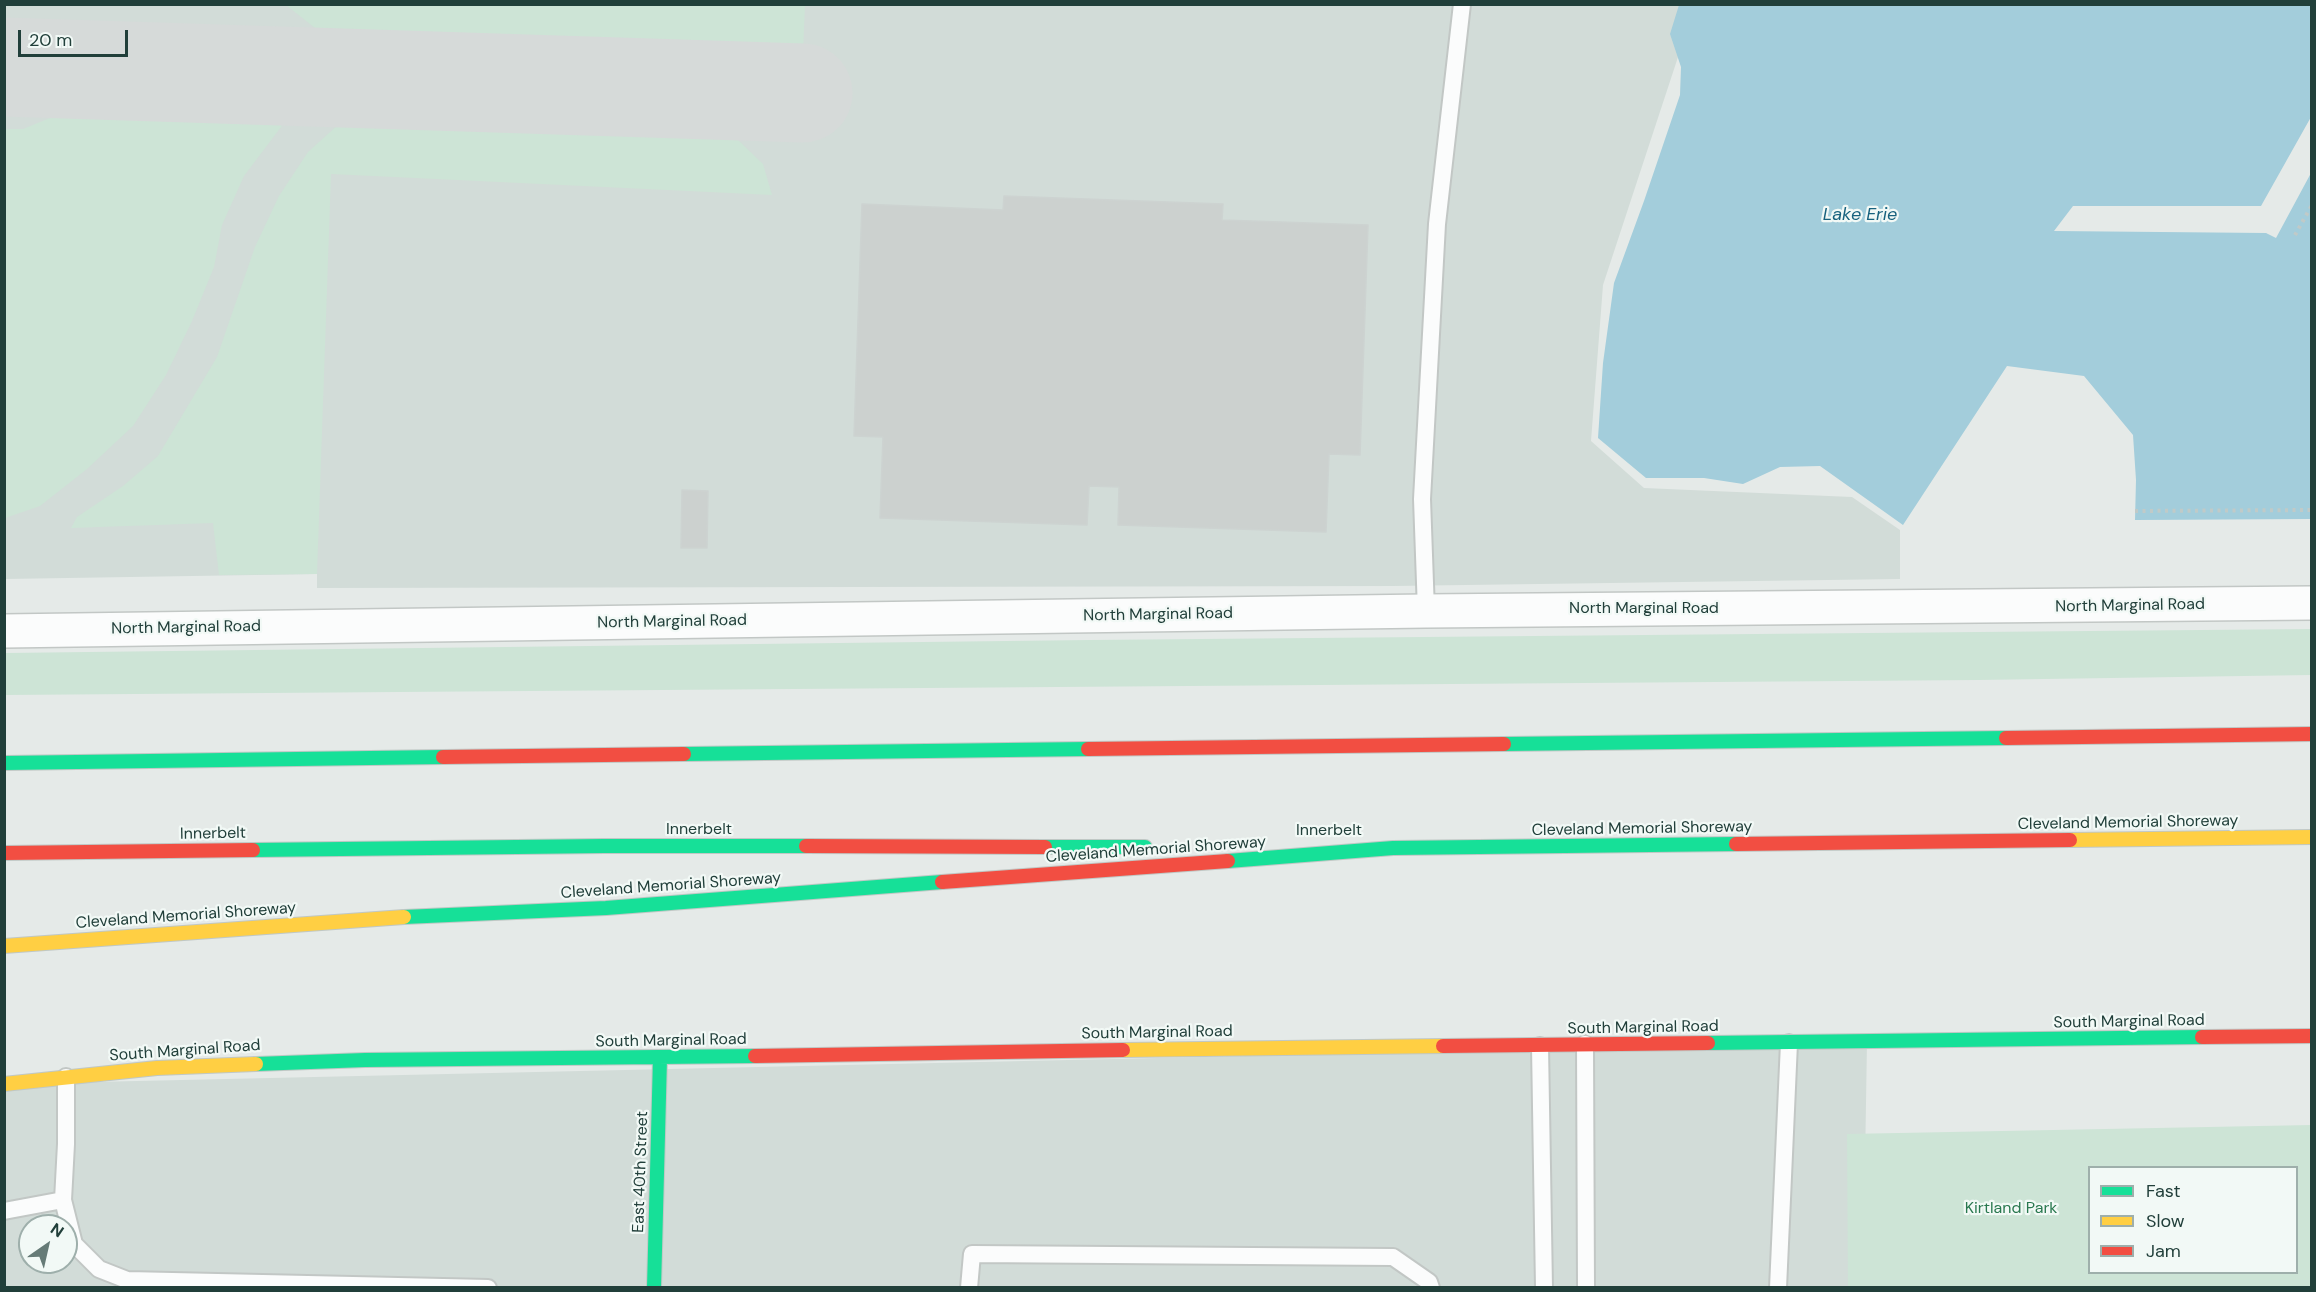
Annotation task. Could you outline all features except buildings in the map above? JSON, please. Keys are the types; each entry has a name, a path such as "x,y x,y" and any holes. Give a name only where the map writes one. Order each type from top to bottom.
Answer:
{"main road":[{"path":"4,763 2312,734"},
{"name":"Cleveland Memorial Shoreway","path":"4,946 385,918 606,908 1393,848 2312,837"},
{"name":"Innerbelt","path":"4,853 604,846 1154,847"},
{"name":"Innerbelt","path":"1226,848 1393,848"},
{"name":"South Marginal Road","path":"4,1084 157,1068 387,1060 2312,1036"},
{"name":"East 40th Street","path":"654,1287 660,1058"}],"street":[{"name":"North Marginal Road","path":"4,631 1426,611 2312,603"}],"lane":[{"path":"1426,611 1422,499 1437,224 1457,32 1462,4"},
{"path":"1778,1287 1789,1043"},
{"path":"1585,1044 1586,1287"},
{"path":"1540,1046 1544,1287"},
{"path":"66,1077 63,1200 74,1244 99,1269 127,1280 488,1287"},
{"path":"4,1211 63,1200"},
{"path":"969,1287 972,1254 1393,1257 1429,1282 1431,1287"}],"path":[{"path":"2295,236 2312,205"},
{"path":"2135,511 2312,510"}],"shaded area":[{"path":"4,5 1699,5 1679,54 1603,285 1591,441 1644,488 1852,497 1900,530 1900,579 1393,586 317,588 317,574 5,579"},
{"path":"1867,1042 1863,1287 5,1287 4,1084"}],"green space":[{"path":"286,5 805,5 803,52 315,28"},
{"path":"145,93 296,101 281,127 244,176 222,225 214,267 192,321 166,375 133,426 87,469 40,506 5,518 5,129 23,129 77,107"},
{"path":"360,105 714,117 763,164 772,195 331,174 317,574 219,575 213,523 71,528 77,517 123,486 158,456 217,357 255,247 279,196 308,152"},
{"path":"2312,629 2311,675 1978,680 4,695 5,653"},
{"name":"Kirtland Park","path":"2311,1125 2311,1287 1848,1287 1847,1134"}],"water":[{"name":"Lake Erie","path":"1679,5 2311,5 2311,519 2135,520 2136,480 2133,435 2084,376 2007,366 1903,525 1820,466 1780,467 1743,484 1704,478 1646,478 1598,438 1603,363 1614,283 1680,95 1681,67 1670,34"}],"pier":[{"path":"2311,117 2311,173 2276,238 2266,233 2054,231 2073,206 2261,206"}],"taxiway":[{"path":"4,67 803,93"}],"traffic: fast":[{"path":"1504,744 2006,738"},
{"path":"684,754 1088,749"},
{"path":"4,763 443,757"},
{"path":"1228,861 1393,848 1736,844"},
{"path":"253,850 806,846"},
{"path":"1045,847 1145,847"},
{"path":"404,917 606,908 942,882"},
{"path":"1708,1043 2202,1037"},
{"path":"256,1064 365,1060 755,1056"},
{"path":"654,1288 660,1058"}],"traffic: slow":[{"path":"2070,840 2312,837"},
{"path":"4,946 404,917"},
{"path":"1123,1050 1443,1046"},
{"path":"4,1084 157,1068 256,1064"}],"traffic: jam":[{"path":"2006,738 2312,734"},
{"path":"1088,749 1504,744"},
{"path":"443,757 684,754"},
{"path":"1736,844 2070,840"},
{"path":"806,846 1045,847"},
{"path":"4,853 253,850"},
{"path":"942,882 1228,861"},
{"path":"2202,1037 2312,1036"},
{"path":"1443,1046 1708,1043"},
{"path":"755,1056 1123,1050"}]}
